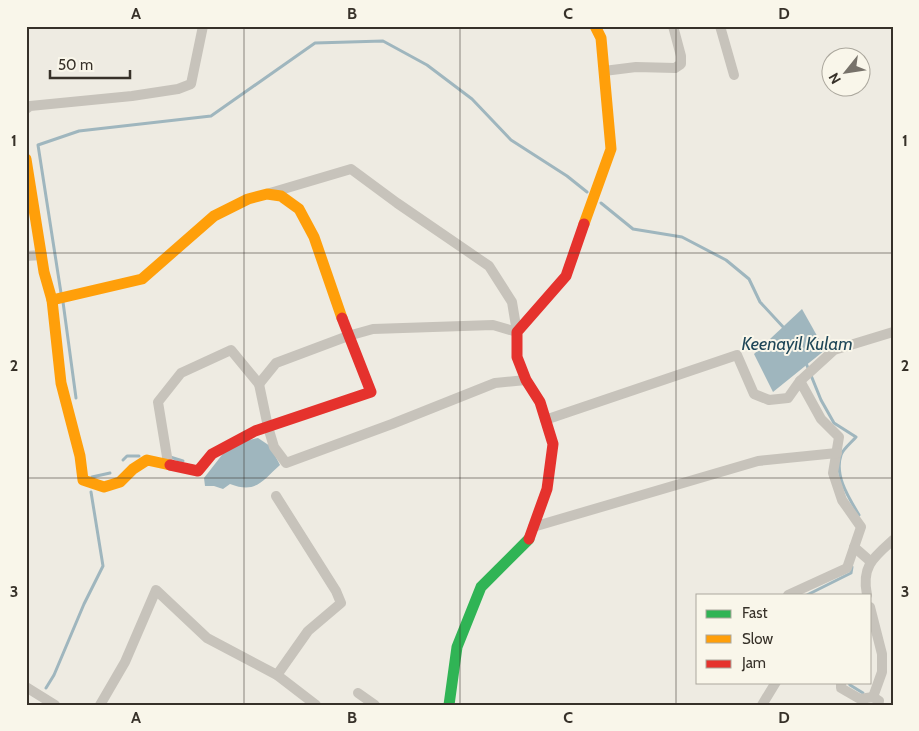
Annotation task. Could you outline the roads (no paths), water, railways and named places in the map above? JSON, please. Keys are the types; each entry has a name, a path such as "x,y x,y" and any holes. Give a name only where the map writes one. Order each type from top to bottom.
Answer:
{"street":[{"path":"27,106 132,96 178,89 191,84 203,26"},
{"path":"517,332 566,276 611,149 601,38 596,26"},
{"path":"604,70 636,67 675,68 681,64 682,56 673,26"},
{"path":"720,26 734,75"},
{"path":"26,159 44,272 59,298 61,383 80,456 83,480 104,488 120,482 133,469 147,460 198,471 212,454 255,431 371,392 348,336 314,236 299,209 281,196 267,194"},
{"path":"59,298 142,279 214,216 248,199 351,168 397,203 489,266 512,302 517,332 517,357 526,380 540,402 553,444 547,489 529,539 482,587 457,647 448,705"},
{"path":"26,256 42,255"},
{"path":"259,384 276,363 348,336 373,329 493,325 517,332"},
{"path":"545,420 736,355 754,394 769,400 788,398 802,379 834,350 893,332"},
{"path":"168,463 158,402 181,373 231,350 259,384 274,447 286,463 495,383 526,380"},
{"path":"790,594 848,568 860,527 842,500 833,473 839,438 821,419 802,379"},
{"path":"533,527 758,461 837,453"},
{"path":"276,496 336,591 341,603 308,631 276,675"},
{"path":"867,558 893,540"},
{"path":"854,547 867,558 867,594"},
{"path":"100,705 125,662 156,590 207,638 276,675 316,705"},
{"path":"841,684 841,688 860,699 876,701 882,672 882,654 872,615"},
{"path":"762,705 775,684"},
{"path":"26,687 55,705"},
{"path":"358,694 375,705"}],"water":[{"name":"Keenayil Kulam","path":"802,309 825,350 773,392 754,354"},
{"path":"258,438 270,446 280,465 263,481 246,488 230,484 223,489 205,486 204,478 225,451 239,442"}],"waterway":[{"path":"61,293 38,145 79,131 211,116 315,43 383,41 427,65 472,99 511,140 567,176 587,192"},
{"path":"601,203 633,229 682,237 726,260 749,279 760,302 785,329"},
{"path":"63,302 76,398"},
{"path":"806,363 821,400 834,423 856,437 842,453 839,471 844,486 859,515"},
{"path":"123,460 127,456 139,456"},
{"path":"170,457 183,461"},
{"path":"92,477 110,473"},
{"path":"46,688 54,675 84,604 103,566 91,492"},
{"path":"809,594 851,573 852,567"},
{"path":"850,684 863,693"}]}
